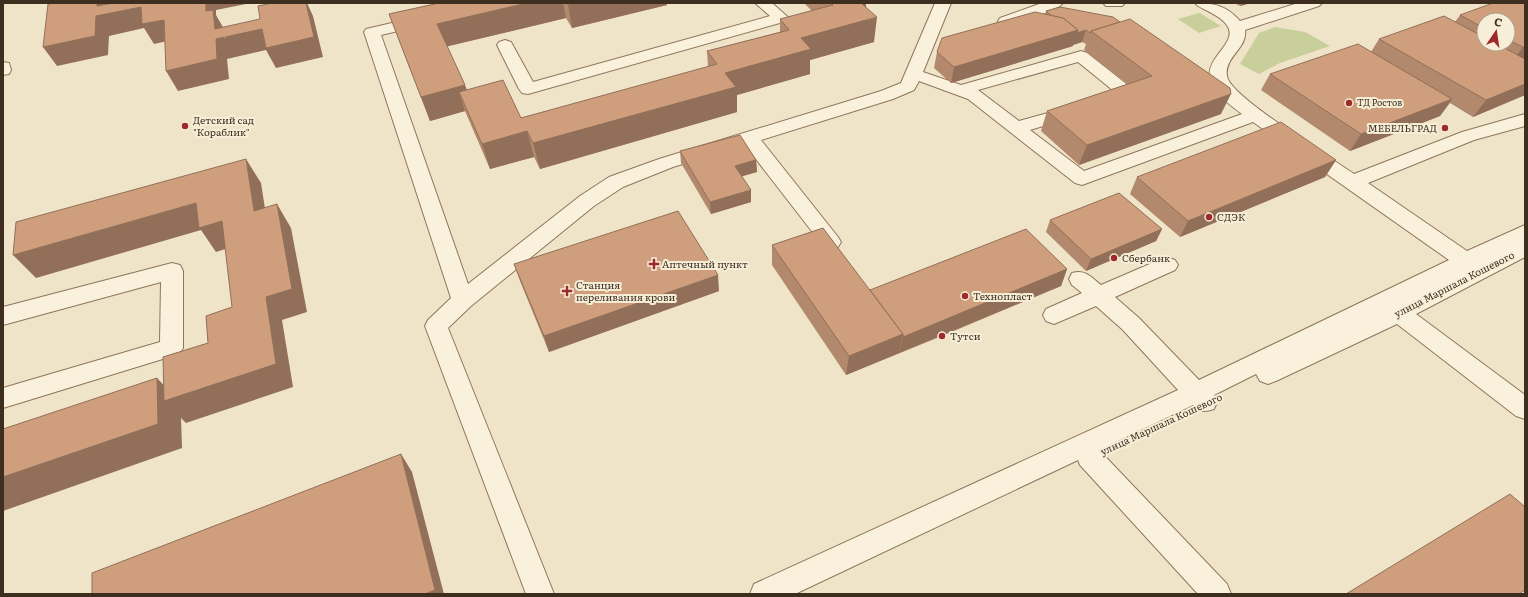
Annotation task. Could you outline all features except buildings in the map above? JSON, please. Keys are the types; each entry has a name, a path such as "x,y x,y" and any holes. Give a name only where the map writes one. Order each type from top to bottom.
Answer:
{"street":[{"path":"505,45 528,89 781,18 763,3"},
{"path":"540,594 436,326 463,300 587,201 616,182 666,163 750,139 887,95 908,86 943,3"},
{"path":"989,25 1027,15 1055,3"},
{"path":"1111,3 1117,3"},
{"path":"1203,3 1228,19 1237,27 1237,39 1218,66 1218,77 1223,87 1256,115 1466,261"},
{"path":"1237,27 1314,3"},
{"path":"436,18 372,32 463,300"},
{"path":"960,90 1081,56 1128,94 1016,128"},
{"path":"914,74 974,95 1082,179 1256,115"},
{"path":"1353,182 1468,136 1525,120"},
{"path":"750,139 832,242"},
{"path":"764,594 1201,398 1525,232"},
{"name":"улица Маршала Кошевого","path":"795,594 1089,457 1201,398 1399,313 1525,248"},
{"path":"1054,315 1167,265"},
{"path":"3,316 172,271 172,348 3,398"},
{"path":"1080,279 1131,324 1201,398"},
{"path":"1399,313 1525,409"},
{"path":"1089,457 1217,594"}],"green space":[{"path":"1200,13 1221,26 1199,33 1178,19"},
{"path":"1275,27 1305,32 1330,46 1280,63 1259,74 1240,64 1259,33"}],"place":[{"name":"ТД Ростов","path":"1349,103"},
{"name":"Детский сад \"Кораблик\"","path":"185,126"},
{"name":"МЕБЕЛЬГРАД","path":"1445,128"},
{"name":"СДЭК","path":"1209,217"},
{"name":"Сбербанк","path":"1114,258"},
{"name":"Аптечный пункт","path":"654,264"},
{"name":"Станция переливания крови","path":"567,291"},
{"name":"Технопласт","path":"965,296"},
{"name":"Тутси","path":"942,336"}]}
